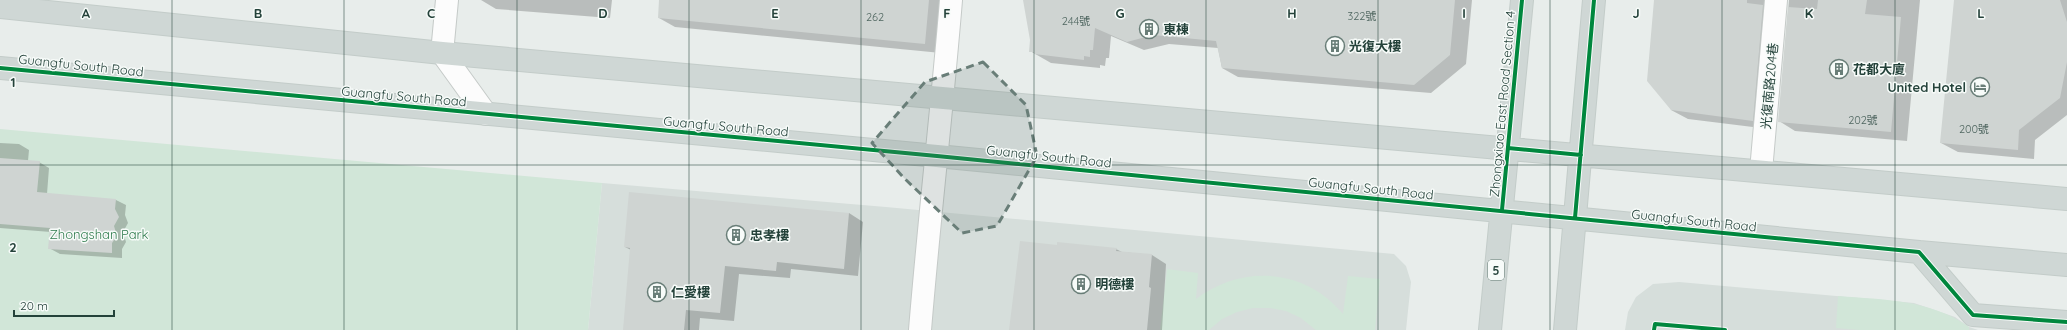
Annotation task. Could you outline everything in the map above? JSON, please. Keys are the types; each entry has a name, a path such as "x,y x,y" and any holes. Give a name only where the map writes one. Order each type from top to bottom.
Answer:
{"main road":[{"name":"Zhongxiao East Road Section 4","path":"1490,330 1522,0"},
{"path":"1565,330 1594,0"},
{"path":"0,7 442,53 2067,199"},
{"name":"Guangfu South Road","path":"0,68 937,156 1502,210 1919,252 2067,265"},
{"path":"1919,252 1974,315 2067,322"}],"lane":[{"path":"447,0 442,53 486,114"},
{"path":"920,330 928,231 937,156 952,0"},
{"name":"光復南路204巷","path":"1761,171 1776,0"}],"highlighted area":[{"path":"983,62 1026,105 1037,156 997,226 962,233 904,178 872,143 925,82"}],"shaded area":[{"path":"602,183 886,207 1394,254 1406,266 1411,282 1406,330 588,330"},
{"path":"1679,282 1914,303 1955,317 1969,327 1978,330 1625,330 1628,312 1636,297 1653,284"}],"green space":[{"name":"Zhongshan Park","path":"0,129 602,183 588,330 0,330"},
{"path":"1167,269 1198,273 1196,299 1214,288 1233,280 1253,276 1272,276 1292,280 1310,287 1328,299 1343,314 1348,276 1380,279 1375,330 1316,330 1301,318 1286,311 1270,308 1253,308 1237,312 1222,319 1209,330 1160,330"},
{"path":"1838,296 1890,300 1922,306 1954,318 1969,327 1969,330 1860,330 1836,328"}],"building":[{"path":"659,0 929,0 925,44 658,18"},
{"name":"光復大樓","path":"1023,0 1455,0 1450,55 1414,85 1222,68 1216,41 1153,35 1127,42 1095,28 1093,50 1090,50 1090,57 1084,56 1084,60 1034,54 1034,52 1029,52 1030,40"},
{"path":"1654,0 1747,0 1747,3 1763,5 1753,121 1671,110 1647,81"},
{"name":"花都大廈","path":"1818,0 1867,0 1865,14 1901,17 1891,132 1778,122 1788,7 1817,9"},
{"path":"1954,0 2060,0 2067,22 2067,62 2060,98 2019,130 2018,150 1940,143"},
{"path":"0,158 40,161 37,192 116,199 115,209 119,217 114,226 117,236 112,243 112,253 48,249 50,228 0,224"},
{"name":"忠孝樓","path":"629,192 849,213 844,269 777,262 776,271 725,266 720,313 686,310 684,330 623,330 630,248 624,247"},
{"name":"明德樓","path":"1020,241 1057,245 1057,242 1117,248 1116,251 1152,254 1149,287 1151,288 1147,330 1009,330"}],"cycle path":[{"path":"1502,210 1522,0"},
{"path":"1575,218 1594,0"},
{"path":"0,68 937,156 1919,252 1973,315 2067,322"},
{"path":"1508,148 1581,155"},
{"path":"1654,330 1655,324 1725,330"}],"place":[{"name":"東棟","path":"1149,29"},
{"name":"光復大樓","path":"1335,46"},
{"name":"花都大廈","path":"1839,69"},
{"name":"United Hotel","path":"1980,87"},
{"name":"忠孝樓","path":"736,235"},
{"name":"明德樓","path":"1081,284"},
{"name":"仁愛樓","path":"657,292"}]}
